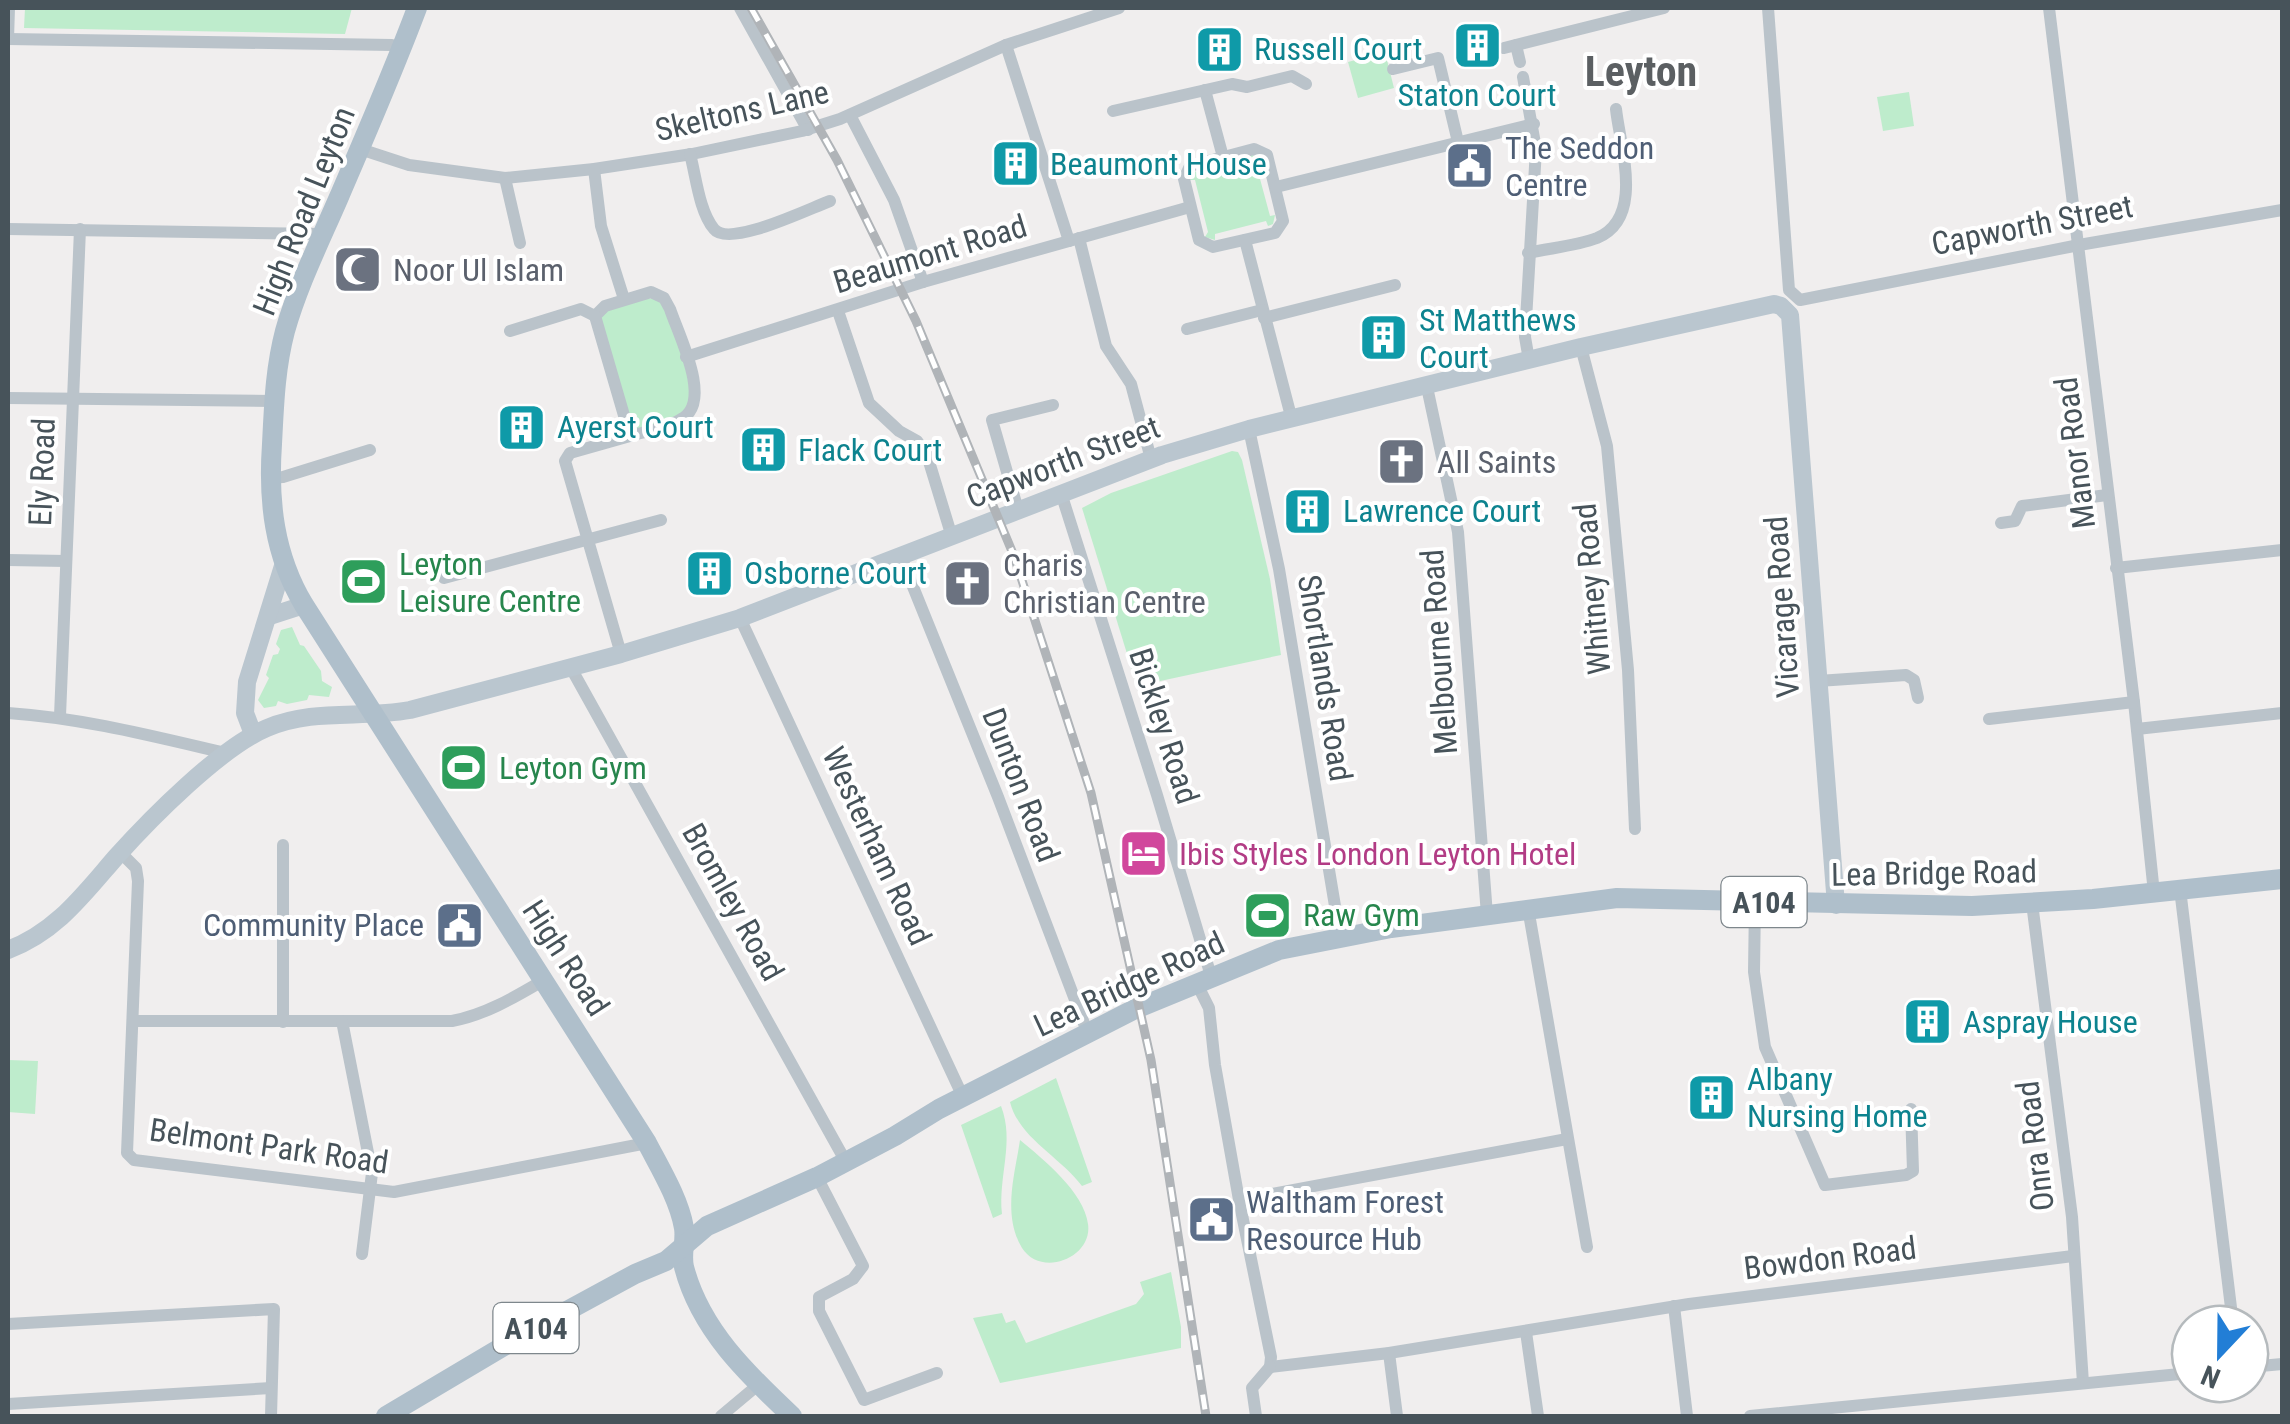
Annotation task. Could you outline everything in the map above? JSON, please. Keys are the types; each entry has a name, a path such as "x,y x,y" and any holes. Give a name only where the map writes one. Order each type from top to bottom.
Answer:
{"main road":[{"name":"High Road Leyton","path":"376,714 283,566 273,523 270,478 273,401 296,298 416,8"},
{"name":"High Road","path":"376,714 646,1142 678,1208 685,1243 684,1265 707,1321 722,1345 792,1416"},
{"name":"Lea Bridge Road","path":"386,1416 519,1337 635,1274 666,1262 706,1227 817,1177 1088,1034 1203,979 1279,950 1340,936 1528,908 1632,898 1928,908 2032,903 2282,879"}],"street":[{"path":"9,8 8,39 402,48"},
{"path":"740,8 808,130"},
{"name":"Skeltons Lane","path":"360,149 409,164 505,178 690,154 808,130 1006,45 1119,8"},
{"path":"1529,360 1525,337 1536,149 1521,70 1510,47 1664,8"},
{"name":"Vicarage Road","path":"1768,8 1836,905"},
{"name":"Manor Road","path":"2048,8 2154,893"},
{"path":"1006,45 1074,239 1106,346 1131,384 1151,459"},
{"path":"1393,69 1438,58 1458,142"},
{"path":"1114,111 1232,84 1246,88 1292,76 1306,84"},
{"path":"1206,90 1222,157"},
{"path":"1528,253 1594,239 1617,222 1626,195 1616,109"},
{"path":"850,115 894,200 923,282"},
{"path":"1276,187 1534,124"},
{"path":"1254,149 1267,156 1283,221 1274,233 1213,247 1199,240 1184,179 1190,166 1222,157 1254,149"},
{"path":"690,154 710,222 721,235 730,237 774,224 830,201"},
{"path":"594,169 601,226 624,299"},
{"path":"505,178 520,243"},
{"name":"Beaumont Road","path":"686,357 923,282 1190,207"},
{"name":"Capworth Street","path":"8,950 31,941 59,922 120,852 225,753 253,734 303,716 410,710 740,618 1151,459 1250,429 1774,304 2282,210"},
{"path":"8,229 322,234"},
{"name":"Ely Road","path":"60,716 80,230"},
{"path":"1245,240 1292,420"},
{"path":"1188,329 1395,285"},
{"path":"595,316 605,306 624,299 652,292 664,298 697,394 694,410 680,420 570,453 566,461 620,654"},
{"path":"510,331 582,309 595,316 630,436"},
{"path":"838,311 869,403 899,431 917,441 926,455 952,537"},
{"name":"Whitney Road","path":"1581,347 1607,446 1628,670 1635,829"},
{"name":"Melbourne Road","path":"1427,387 1458,532 1487,915"},
{"path":"8,398 273,401"},
{"path":"1018,510 992,420 1053,405"},
{"name":"Shortlands Road","path":"1250,429 1279,569 1340,936"},
{"path":"270,478 370,450"},
{"name":"Bickley Road","path":"1061,493 1158,795 1203,979 1238,1200 1270,1367"},
{"path":"2001,523 2015,520 2022,506 2108,495"},
{"path":"444,578 662,520"},
{"path":"2116,568 2282,550"},
{"name":"Dunton Road","path":"901,557 1088,1034"},
{"path":"8,560 66,561"},
{"path":"253,734 245,713 247,682 283,566"},
{"path":"270,616 304,604"},
{"name":"Westerham Road","path":"740,618 964,1097"},
{"name":"Bromley Road","path":"571,668 846,1162"},
{"path":"1818,681 1906,674 1914,680 1918,698"},
{"path":"1989,719 2134,702"},
{"path":"8,713 60,716 172,738 225,753"},
{"path":"2137,730 2282,713"},
{"path":"282,845 283,1022"},
{"name":"Belmont Park Road","path":"120,852 136,868 138,881 128,1153 134,1160 394,1192 646,1142"},
{"path":"2180,889 2231,1304"},
{"path":"1755,902 1754,972 1765,1046 1825,1185 1913,1172 1911,1109"},
{"name":"Onra Road","path":"2032,903 2072,1218 2083,1383"},
{"path":"1528,908 1587,1247"},
{"path":"133,1021 452,1021 512,999 544,980"},
{"path":"342,1021 372,1173 362,1254"},
{"path":"1238,1200 1567,1138"},
{"path":"817,1177 863,1266 852,1279 819,1296 819,1311 864,1400 937,1374"},
{"name":"Bowdon Road","path":"1270,1367 1389,1353 1674,1306 2073,1256"},
{"path":"1674,1306 1687,1416"},
{"path":"8,1324 274,1309 272,1416"},
{"path":"1526,1332 1538,1416"},
{"path":"1389,1353 1396,1416"},
{"path":"1256,1416 1252,1388 1270,1367"},
{"path":"1750,1416 2170,1375"},
{"path":"721,1416 758,1385"},
{"path":"8,1404 272,1388"}],"green space":[{"path":"25,8 352,8 345,34 24,28"},
{"path":"1385,52 1394,88 1358,98 1348,62"},
{"path":"1909,92 1914,126 1883,131 1877,97"},
{"path":"1253,155 1261,160 1256,164 1270,216 1275,215 1273,224 1268,226 1266,221 1215,234 1215,240 1205,237 1208,232 1195,180 1190,180 1194,170 1199,175 1244,163 1243,157"},
{"path":"664,298 686,357 694,410 630,436 595,316 624,299"},
{"path":"1238,452 1242,460 1270,579 1281,655 1137,686 1082,508 1111,493"},
{"path":"292,627 300,645 321,671 322,681 332,687 329,697 309,695 307,700 287,704 278,701 276,706 264,708 258,700 269,678 266,675 273,655 280,649 276,644 281,630"},
{"path":"8,1060 38,1061 35,1114 8,1112"},
{"path":"1056,1078 1092,1182 1082,1186 1022,1126 1010,1102"},
{"path":"1001,1106 1006,1133 1002,1214 993,1218 961,1125"},
{"path":"1020,1140 1061,1177 1085,1212 1087,1236 1082,1246 1064,1260 1041,1262 1030,1257 1016,1235 1011,1208"},
{"path":"1171,1272 1181,1348 1000,1383 973,1318 1002,1313 1006,1323 1015,1320 1026,1343 1136,1304 1144,1294 1140,1282"}],"railway":[{"path":"751,8 837,160 916,321 1014,556 1091,793 1151,1060 1206,1416"}],"place":[{"name":"Staton Court","path":"1477,45"},
{"name":"Russell Court","path":"1219,49"},
{"name":"Beaumont House","path":"1015,164"},
{"name":"The Seddon Centre","path":"1470,166"},
{"name":"Noor Ul Islam","path":"358,270"},
{"name":"St Matthews Court","path":"1384,338"},
{"name":"Ayerst Court","path":"522,427"},
{"name":"Flack Court","path":"763,450"},
{"name":"All Saints","path":"1402,462"},
{"name":"Lawrence Court","path":"1308,511"},
{"name":"Osborne Court","path":"709,573"},
{"name":"Leyton Leisure Centre","path":"364,582"},
{"name":"Charis Christian Centre","path":"968,583"},
{"name":"Leyton Gym","path":"464,768"},
{"name":"Ibis Styles London Leyton Hotel","path":"1144,854"},
{"name":"Raw Gym","path":"1268,915"},
{"name":"Community Place","path":"459,925"},
{"name":"Aspray House","path":"1928,1022"},
{"name":"Albany Nursing Home","path":"1712,1097"},
{"name":"Waltham Forest Resource Hub","path":"1211,1220"}],"district":[{"name":"Leyton","path":"1641,71"}]}
